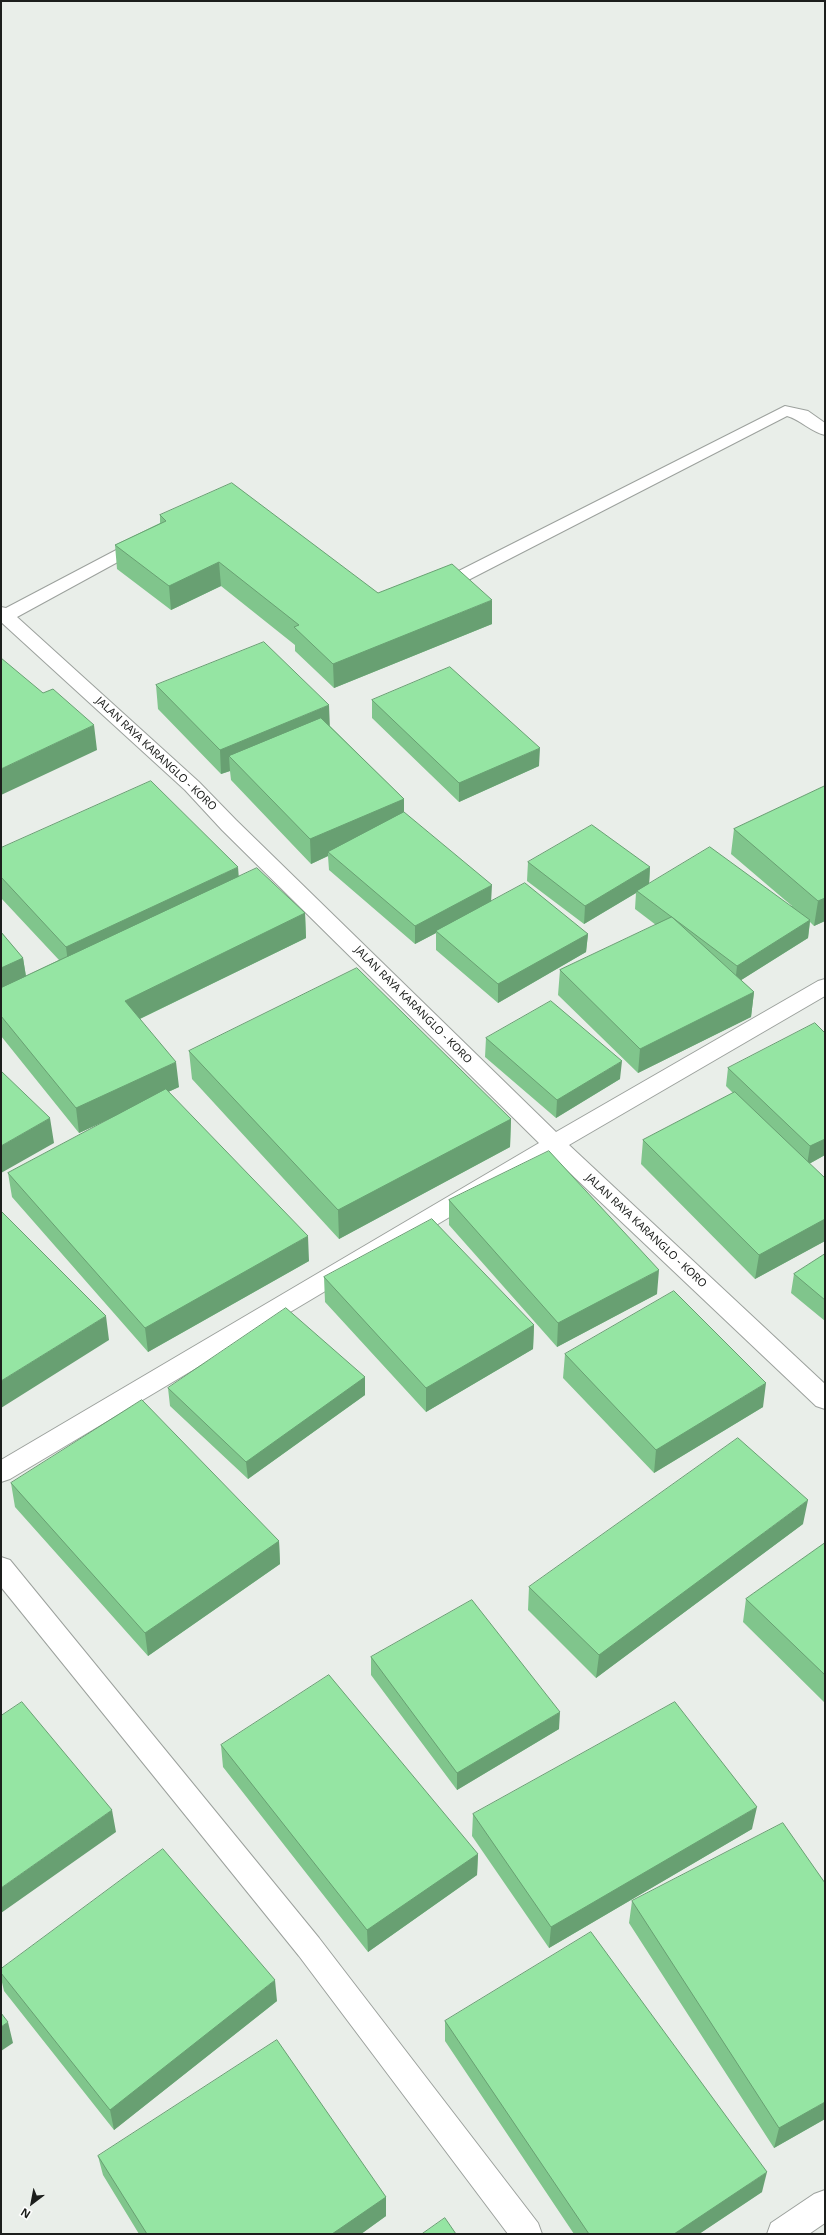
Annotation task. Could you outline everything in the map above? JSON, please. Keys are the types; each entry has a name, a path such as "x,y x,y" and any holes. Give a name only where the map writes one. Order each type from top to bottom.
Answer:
{"street":[{"path":"420,597 785,411 802,415 825,430"},
{"path":"3,614 158,533"},
{"name":"JALAN RAYA KARANGLO - KORO","path":"3,614 192,786 229,825 554,1144 825,1399"},
{"path":"1,1472 554,1144 825,986"},
{"path":"1,1568 309,1947 527,2234"},
{"path":"782,2234 825,2205"}],"building":[{"path":"232,483 378,593 452,564 492,600 333,664 294,627 299,625 219,562 169,586 115,545 166,521 160,515"},
{"path":"264,642 329,705 220,750 156,685"},
{"path":"1,658 43,693 53,689 94,725 1,769"},
{"path":"450,667 540,748 459,783 372,700"},
{"path":"321,718 404,799 310,839 229,756"},
{"path":"151,781 238,867 66,947 1,877 1,848"},
{"path":"825,786 825,898 818,901 734,829"},
{"path":"404,812 492,885 415,926 328,852"},
{"path":"592,825 650,867 585,906 528,862"},
{"path":"710,847 810,920 737,966 637,891"},
{"path":"257,868 305,913 125,1001 176,1062 76,1108 1,1016 1,988"},
{"path":"525,883 588,934 498,984 436,931"},
{"path":"672,917 754,992 640,1049 560,970"},
{"path":"1,932 23,958 1,968"},
{"path":"357,968 511,1119 338,1210 189,1051"},
{"path":"551,1001 622,1061 557,1100 486,1038"},
{"path":"815,1023 825,1033 825,1139 810,1146 728,1068"},
{"path":"1,1071 50,1118 1,1146"},
{"path":"166,1089 308,1236 145,1328 8,1173"},
{"path":"735,1092 825,1178 825,1219 759,1255 643,1140"},
{"path":"549,1151 659,1270 558,1323 449,1200"},
{"path":"1,1211 106,1316 1,1381"},
{"path":"432,1219 534,1325 426,1388 324,1277"},
{"path":"825,1254 825,1300 794,1274"},
{"path":"674,1291 766,1383 656,1450 565,1354"},
{"path":"286,1308 365,1377 246,1462 168,1388"},
{"path":"142,1400 279,1541 145,1633 11,1483"},
{"path":"738,1438 808,1500 599,1655 529,1587"},
{"path":"825,1543 825,1675 746,1599"},
{"path":"472,1600 560,1712 457,1773 371,1657"},
{"path":"329,1675 478,1854 367,1930 221,1745"},
{"path":"22,1702 112,1810 1,1888 1,1716"},
{"path":"675,1702 757,1807 551,1927 473,1814"},
{"path":"783,1823 825,1883 825,2102 779,2128 632,1901"},
{"path":"163,1849 275,1980 110,2110 1,1973 1,1969"},
{"path":"591,1932 767,2172 674,2234 589,2234 445,2021"},
{"path":"1,2013 8,2022 1,2027"},
{"path":"277,2040 386,2197 332,2234 147,2234 98,2156"},
{"path":"445,2218 456,2234 422,2234"}]}
